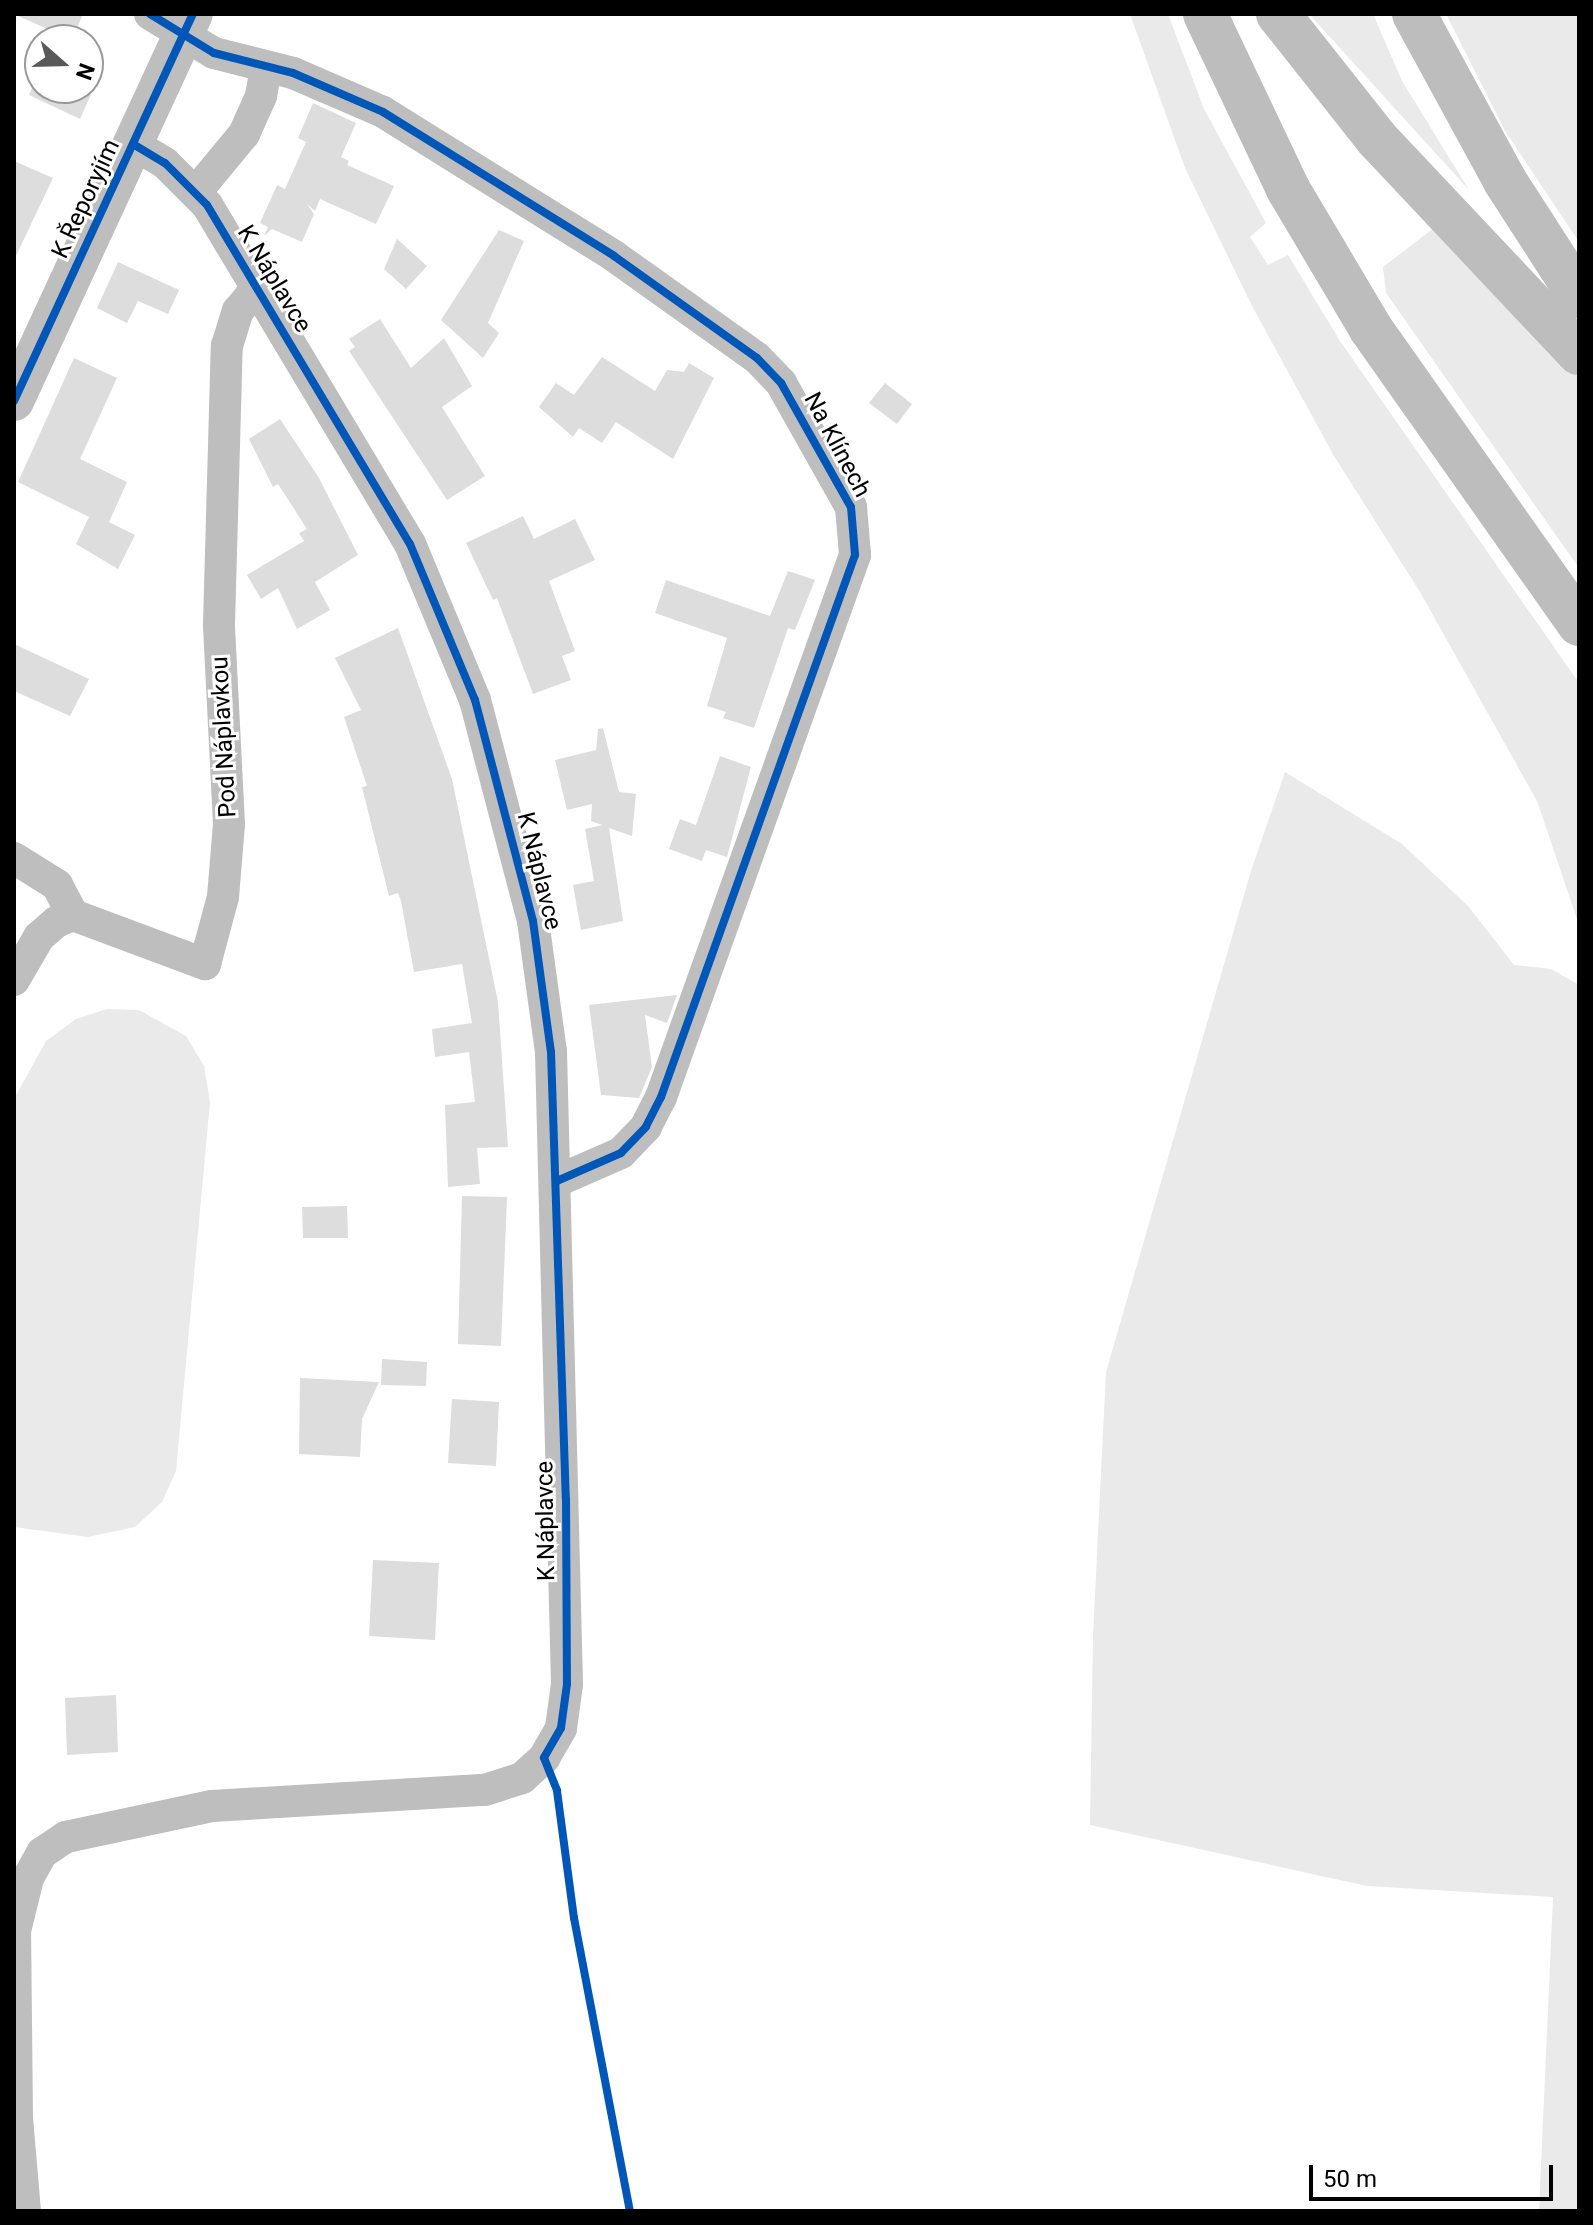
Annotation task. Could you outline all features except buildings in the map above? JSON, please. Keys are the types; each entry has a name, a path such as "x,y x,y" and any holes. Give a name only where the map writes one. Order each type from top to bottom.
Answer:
{"highway":[{"path":"1205,14 1288,189 1371,329 1579,624"},
{"path":"1278,14 1377,139 1579,353"},
{"path":"1414,14 1497,168 1579,296"}],"street":[{"name":"Na Klínech","path":"150,14 188,26 214,53 293,73 383,112 614,256 757,358 781,383 851,507 855,555 661,1097 646,1127 621,1153 557,1181"},
{"name":"K Řeporyjím","path":"14,401 188,26"},
{"path":"196,192 244,134 261,96 266,68"},
{"name":"K Náplavce","path":"25,2211 17,2118 15,1931 28,1878 42,1853 66,1837 212,1806 485,1790 522,1778 544,1758 561,1728 567,1684 566,1515 551,1052 533,921 475,700 410,544 196,192 133,144"},
{"name":"Pod Náplavkou","path":"73,915 205,964 223,897 229,824 219,624 227,346 238,311 255,290"},
{"path":"14,858 57,885 73,915 56,922 39,937 14,980"}],"shaded area":[{"path":"1130,14 1168,14 1204,109 1266,223 1250,237 1268,265 1288,255 1340,341 1579,683 1579,925 1537,801 1420,592 1334,456 1252,306 1185,168"},
{"path":"1309,14 1373,14 1402,81 1469,190"},
{"path":"1446,14 1579,14 1579,242 1505,131"},
{"path":"1435,227 1579,376 1579,568 1386,293 1383,267"},
{"path":"1285,772 1402,844 1468,906 1514,965 1551,969 1579,985 1579,2211 1539,2211 1553,1897 1367,1886 1090,1825 1093,1635 1106,1372 1251,871"},
{"path":"107,1009 139,1010 186,1036 204,1066 210,1102 176,1471 162,1502 135,1527 88,1537 14,1527 14,1099 46,1041 76,1019"}],"cycle path":[{"path":"150,14 214,53 293,73 383,112 614,256 757,358 781,383 851,507 855,555 661,1097 646,1127 621,1153 557,1181"},
{"path":"14,401 193,14"},
{"path":"133,144 165,163 207,205 410,544 475,700 533,921 551,1052 566,1499 567,1684 561,1728 544,1758 557,1791 574,1918 630,2211"}]}
